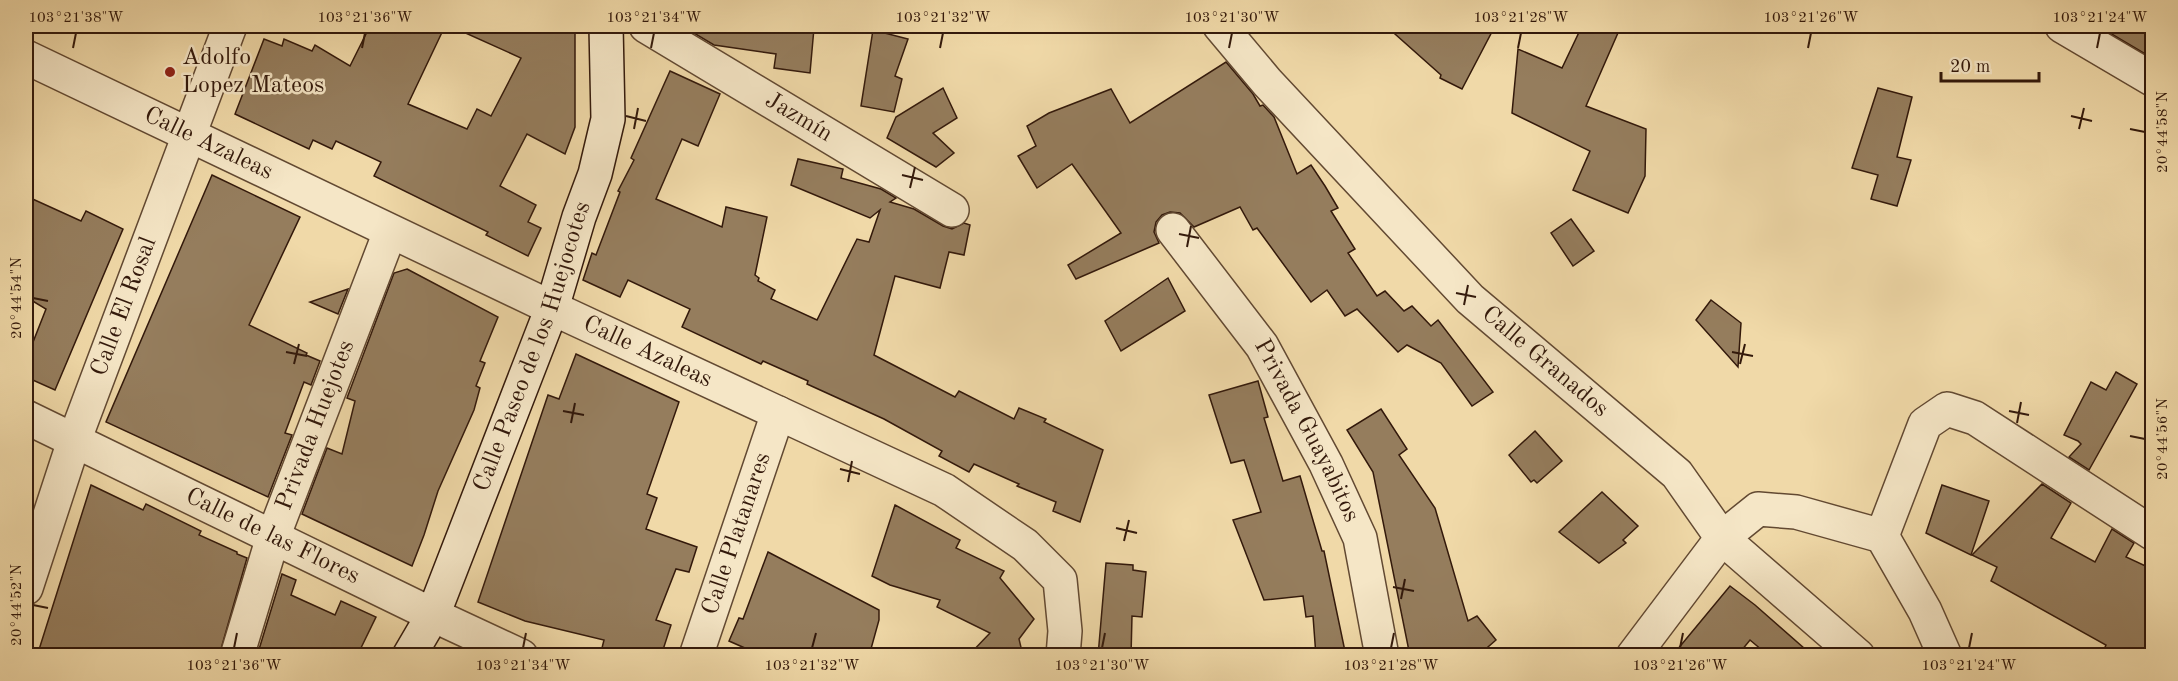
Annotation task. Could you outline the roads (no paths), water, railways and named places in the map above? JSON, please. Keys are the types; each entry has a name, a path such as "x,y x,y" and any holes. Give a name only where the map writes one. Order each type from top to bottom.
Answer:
{"street":[{"name":"Calle El Rosal","path":"26,588 74,441 230,26"},
{"name":"Calle Paseo de los Huejocotes","path":"409,656 433,615 552,308 595,174 608,119 606,26"},
{"name":"Jazmín","path":"646,26 952,210"},
{"name":"Calle Granados","path":"1220,26 1267,82 1470,299 1677,474 1722,538 1858,656"},
{"path":"2062,26 2152,79"},
{"name":"Calle Azaleas","path":"26,57 390,232 944,490 1025,545 1059,580 1065,632 1064,656"},
{"name":"Privada Guayabitos","path":"1173,230 1262,346 1326,464 1360,538 1382,656"},
{"name":"Privada Huejotes","path":"237,656 273,537 390,232"},
{"path":"1882,536 1926,424 1947,409 1975,418 2152,532"},
{"name":"Calle Platanares","path":"696,656 778,413"},
{"name":"Calle de las Flores","path":"26,417 521,656"},
{"path":"1633,656 1722,538 1758,509 1796,512 1882,536 1925,611 1945,656"}],"place":[{"name":"Adolfo Lopez Mateos","path":"170,72"}]}
